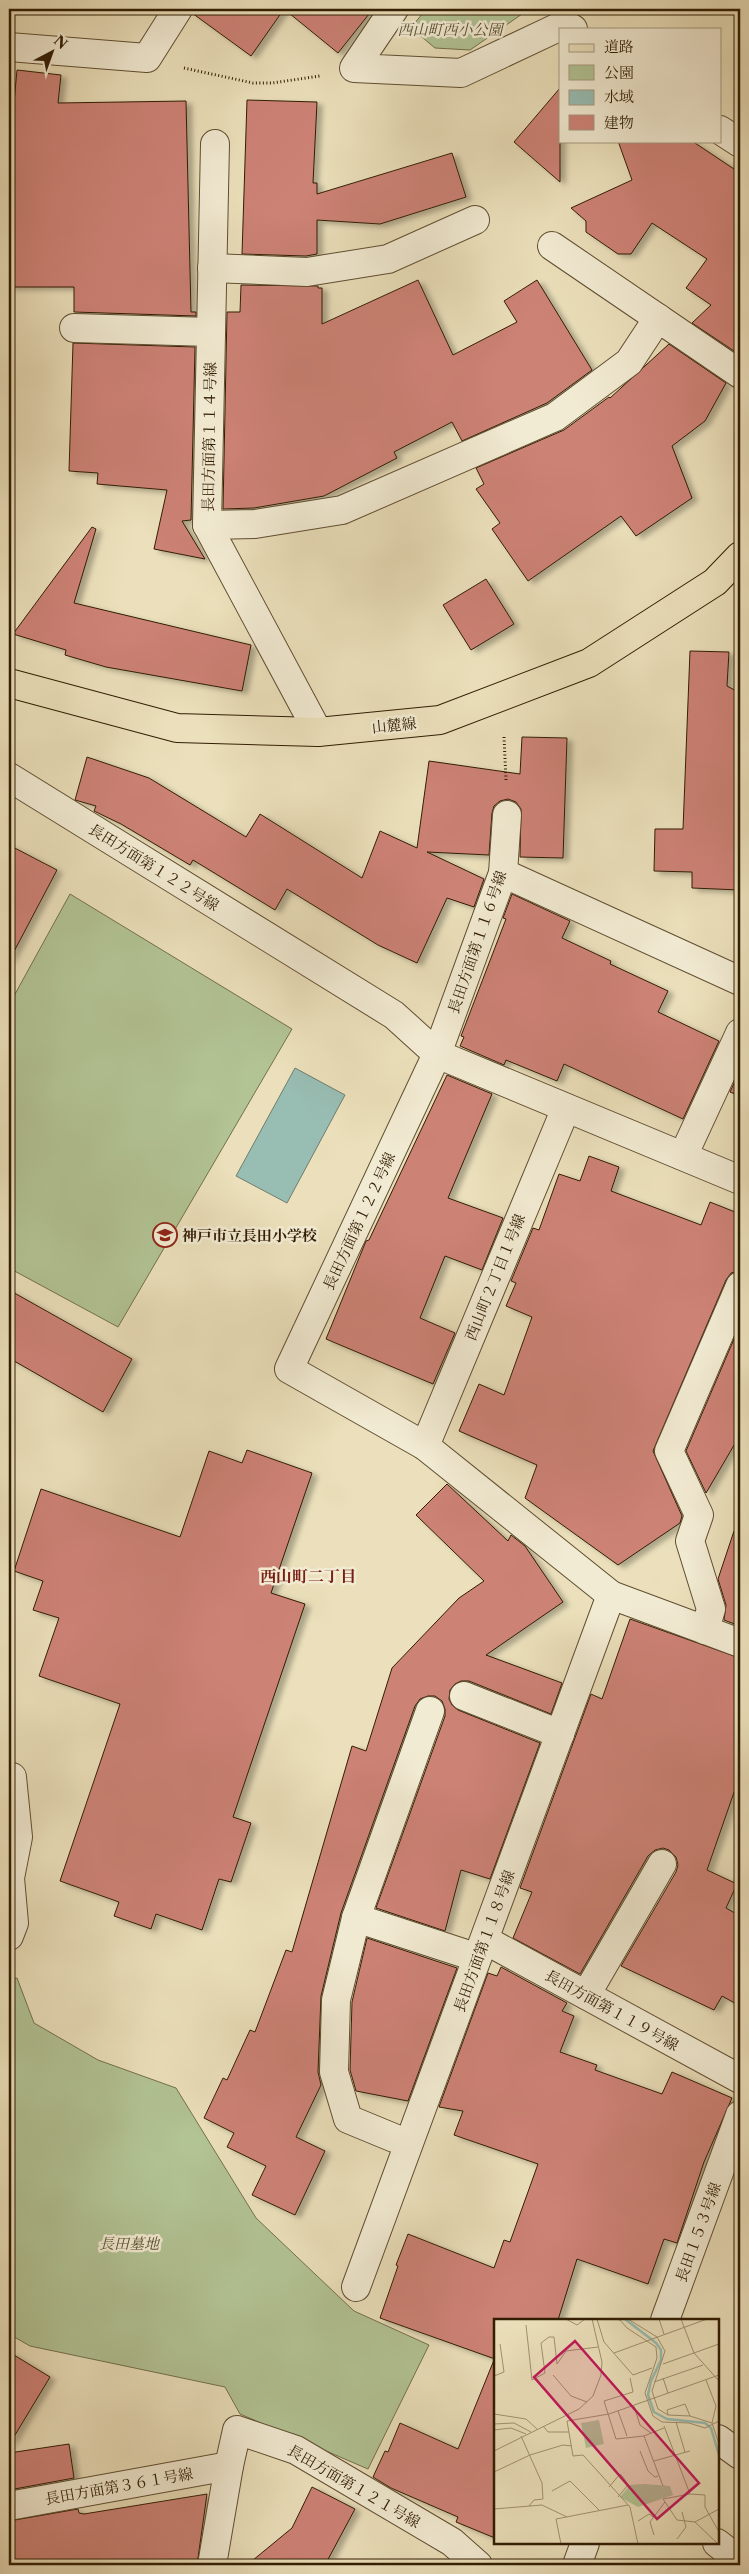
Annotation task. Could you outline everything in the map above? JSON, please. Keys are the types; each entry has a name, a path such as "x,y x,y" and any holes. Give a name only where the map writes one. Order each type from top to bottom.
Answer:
{"main road":[{"name":"山麓線","path":"9,683 177,728 318,732 440,720 589,664 715,582 740,556"}],"street":[{"path":"9,47 147,58 178,9"},
{"path":"354,68 394,9"},
{"path":"354,68 461,73 565,24 571,28"},
{"path":"722,131 740,143"},
{"name":"長田方面第１１４号線","path":"215,144 207,525 318,732"},
{"path":"212,268 307,272 388,259 475,220"},
{"path":"552,246 740,374"},
{"path":"207,525 255,524 342,510 554,417 629,362 658,318"},
{"path":"74,328 211,332"},
{"name":"長田方面第１２２号線","path":"9,777 394,1015 438,1054 289,1369 426,1446 611,1595 740,1643"},
{"name":"長田方面第１１６号線","path":"438,1054 503,873 508,815"},
{"path":"503,873 740,981"},
{"path":"683,1156 740,1033"},
{"path":"438,1054 740,1180"},
{"name":"西山町２丁目１号線","path":"426,1446 566,1108"},
{"path":"705,1630 711,1609 690,1541 699,1515 669,1451 740,1286"},
{"name":"長田方面第１１８号線","path":"356,2287 474,1946 560,1734 611,1595"},
{"path":"464,1696 560,1734"},
{"path":"394,2138 348,2119 334,2072 336,2000 356,1918 430,1711"},
{"path":"9,1777 12,1777 18,1837 10,1878 14,1923 9,1936"},
{"path":"586,1995 662,1864"},
{"name":"長田方面第１１９号線","path":"356,1918 474,1946 586,1995 740,2079"},
{"name":"長田１５３号線","path":"665,2319 740,2115"},
{"name":"長田方面第１２１号線","path":"212,2565 237,2430 296,2450 452,2542 478,2565"},
{"path":"719,2440 740,2455"},
{"name":"長田方面第３６１号線","path":"9,2506 229,2466"},
{"path":"576,2565 585,2544"},
{"path":"718,2544 740,2561"}],"path":[{"path":"200,72 253,83 272,84 354,68"},
{"path":"9,602 11,604 9,608"},
{"path":"504,737 508,815"}],"green space":[{"name":"西山町西小公園","path":"426,9 545,9 525,12 470,50 435,48 411,28"},
{"path":"70,894 292,1029 118,1327 9,1268 9,1005"},
{"name":"長田墓地","path":"17,1978 34,2023 98,2060 176,2088 256,2218 354,2311 429,2345 368,2469 240,2414 225,2387 30,2346 9,2334 9,1980"}],"water":[{"path":"295,1068 345,1095 287,1203 236,1176"}],"building":[{"path":"193,9 284,9 251,56 192,13"},
{"path":"284,9 373,9 338,53"},
{"path":"17,70 61,75 58,103 186,101 191,312 196,312 196,316 74,312 74,287 9,287 9,156"},
{"path":"559,89 560,182 514,142"},
{"path":"247,100 317,102 313,183 317,183 317,194 452,153 466,197 380,224 317,220 317,254 306,256 242,254"},
{"path":"618,142 694,142 740,173 740,355 692,323 711,305 686,288 707,259 652,223 631,254 618,254 586,232 586,221 571,208 632,180"},
{"path":"418,280 453,355 517,322 504,301 537,280 592,370 547,403 462,441 452,422 394,452 397,458 324,496 254,508 223,509 227,312 240,312 241,285 318,286 318,288 322,288 322,324"},
{"path":"73,343 195,347 191,520 182,521 205,559 154,549 167,490 97,484 98,473 69,471"},
{"path":"669,344 726,383 705,421 672,446 692,498 636,536 621,516 528,581 492,529 500,523 476,489 484,484 476,468 564,430 610,398"},
{"path":"92,527 96,529 74,603 251,645 242,691 106,667 65,655 66,650 13,634"},
{"path":"486,579 514,624 471,650 443,605"},
{"path":"690,651 729,652 727,686 740,693 740,890 692,888 692,872 654,871 655,829 683,829"},
{"path":"522,737 567,738 563,858 520,857 521,809 516,802 508,799 500,801 494,806 489,855 427,852 484,879 474,907 447,898 417,963 378,945 287,889 275,910 193,860 190,865 121,824 94,811 96,806 75,800 87,757 149,778 246,837 260,814 362,878 380,831 417,848 429,761 520,774"},
{"path":"9,845 57,870 9,961"},
{"path":"512,894 570,921 562,938 611,961 610,964 668,991 658,1012 719,1041 683,1119 564,1064 557,1081 506,1060 504,1065 460,1046 464,1037 461,1036 506,919 503,918"},
{"path":"740,1070 740,1096 730,1092"},
{"path":"447,1075 492,1094 448,1198 503,1218 482,1270 445,1256 420,1318 455,1333 433,1384 326,1339 366,1241 369,1240"},
{"path":"589,1156 619,1167 611,1191 701,1225 710,1202 740,1214 740,1271 731,1273 726,1280 653,1451 682,1516 680,1523 618,1565 525,1498 537,1465 459,1431 479,1384 504,1395 532,1317 506,1306 516,1283 511,1281 533,1228 539,1230 559,1174 580,1181"},
{"path":"9,1290 132,1359 103,1412 9,1358"},
{"path":"740,1325 740,1435 706,1493 686,1451"},
{"path":"247,1450 312,1473 271,1593 305,1604 233,1817 251,1823 231,1882 219,1879 202,1930 156,1914 151,1929 114,1916 119,1902 60,1881 120,1704 39,1676 59,1618 33,1610 43,1581 14,1571 41,1489 180,1537 209,1451 242,1463"},
{"path":"447,1484 508,1541 511,1535 525,1546 563,1602 486,1655 562,1683 551,1714 469,1681 461,1681 450,1690 449,1699 458,1710 540,1743 490,1879 461,1870 445,1931 376,1908 445,1716 442,1701 435,1696 420,1699 415,1706 341,1913 321,1996 318,2072 321,2085 296,2137 325,2151 295,2215 252,2195 266,2166 227,2147 234,2133 204,2118 223,2078 227,2080 250,2030 255,2032 286,1950 292,1952 352,1746 366,1751 392,1668 459,1598 484,1581 416,1515"},
{"path":"734,1531 740,1532 740,1626 724,1620 726,1605 718,1579"},
{"path":"630,1619 740,1658 740,1775 707,1870 737,1884 726,1908 740,1916 740,2006 722,1996 714,2010 621,1966 676,1872 678,1865 676,1857 669,1850 663,1848 655,1850 648,1856 580,1974 513,1938 532,1892 520,1888 591,1694 602,1699"},
{"path":"367,1938 457,1968 408,2101 356,2091 350,2070 352,2002"},
{"path":"501,1967 567,2003 562,2011 574,2016 560,2052 597,2065 595,2070 662,2094 672,2072 732,2098 704,2162 677,2243 664,2239 648,2284 577,2259 558,2319 494,2319 494,2359 380,2318 398,2266 396,2265 408,2234 494,2268 504,2240 510,2242 538,2164 454,2135 463,2111 439,2107 488,1973 497,1976"},
{"path":"9,2352 50,2377 9,2445"},
{"path":"494,2360 494,2538 456,2522 458,2517 391,2488 373,2477 385,2451 388,2452 400,2423 458,2449"},
{"path":"69,2444 74,2478 9,2490 9,2453"},
{"path":"312,2487 355,2509 325,2565 247,2565 292,2528"},
{"path":"207,2494 197,2565 9,2565 9,2521 78,2509 79,2513 84,2514"}],"place":[{"name":"神戸市立長田小学校","path":"165,1235"}],"district":[{"name":"西山町二丁目","path":"308,1576"}]}
